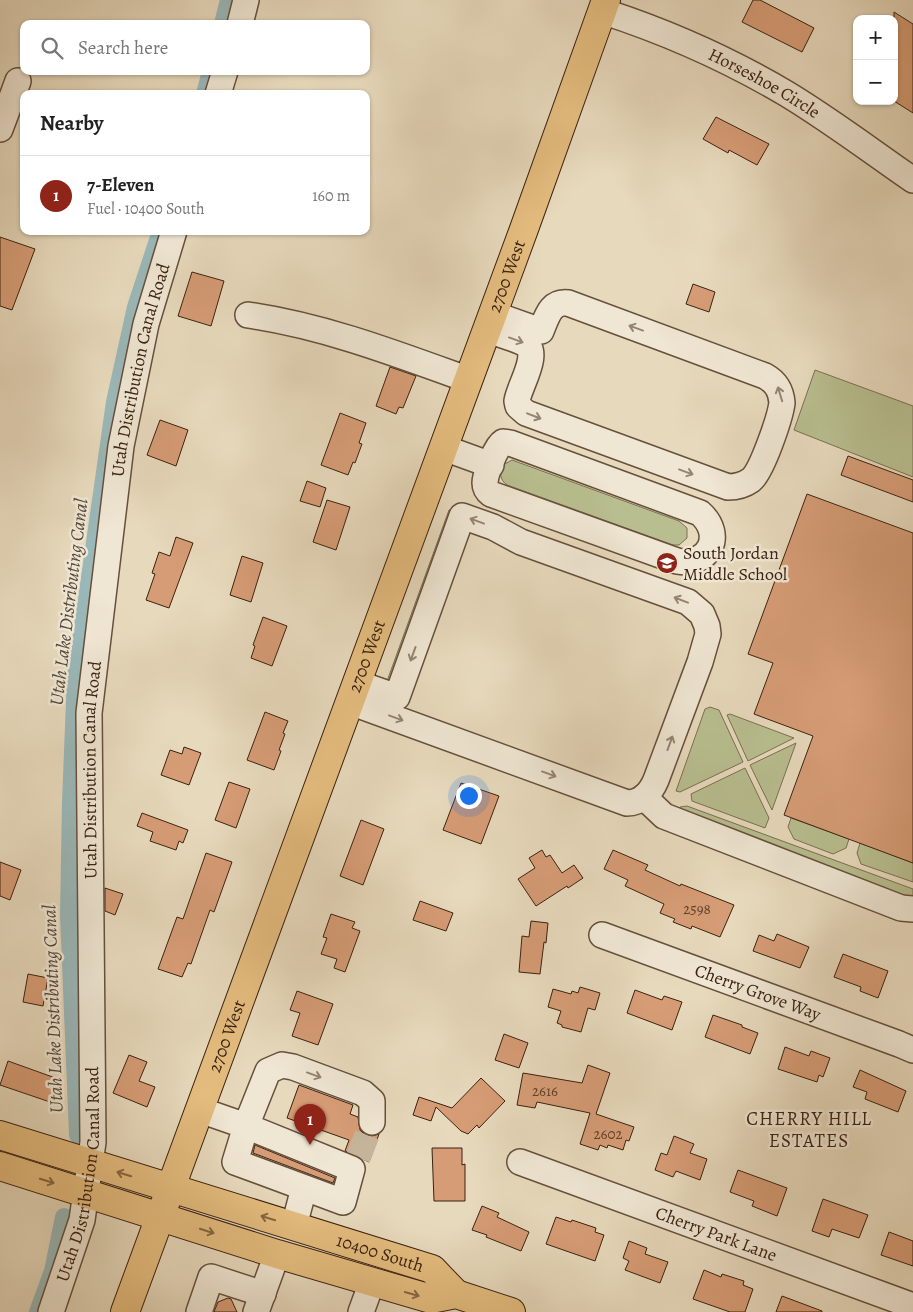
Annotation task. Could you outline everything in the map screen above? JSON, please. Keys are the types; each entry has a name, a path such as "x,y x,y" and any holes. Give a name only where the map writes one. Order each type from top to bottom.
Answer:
{"main road":[{"name":"2700 West","path":"126,1312 469,380 604,5"},
{"name":"10400 South","path":"0,1135 432,1270 467,1302"},
{"name":"10400 South","path":"0,1166 277,1254 372,1282 431,1299 467,1302"},
{"path":"467,1302 511,1312"}],"street":[{"path":"241,20 246,0"},
{"name":"Horseshoe Circle","path":"604,5 758,77 814,111 913,180"},
{"path":"219,90 224,75"},
{"path":"0,130 18,81"},
{"name":"Utah Distribution Canal Road","path":"51,1312 82,1220 93,1142 89,713 121,446 146,324 173,235"},
{"path":"568,303 766,376 776,384 782,396 782,403 757,474 751,480 736,487 721,485 526,413 521,410 517,401 532,357 531,349 490,322 541,331 552,307 556,304 568,303"},
{"path":"248,315 278,319 388,350 469,380"},
{"path":"506,442 694,510 700,513 710,524 712,531 710,546 700,558 685,563 490,494 485,485 491,465 498,446 506,442"},
{"path":"444,448 491,465"},
{"path":"462,516 493,527 521,542 688,602 696,607 705,619 708,634 656,780 651,790 636,802 627,803 354,692 397,697 462,516"},
{"path":"644,797 664,816 901,908 913,909"},
{"name":"Cherry Grove Way","path":"602,936 913,1050"},
{"path":"200,1110 246,1126 355,1164 343,1202 235,1162 246,1126 268,1070 282,1065 293,1067 363,1093 372,1101 372,1122"},
{"name":"Cherry Park Lane","path":"520,1162 913,1306"},
{"path":"294,1226 304,1188"},
{"path":"199,1312 211,1276 259,1303 277,1254"},
{"path":"361,1312 372,1282"}],"green space":[{"path":"815,370 913,406 913,477 794,430"},
{"path":"512,460 679,521 687,528 687,538 679,545 673,545 507,485 501,478 501,471 503,465"},
{"path":"449,510 457,512 393,685 386,684"},
{"path":"710,707 719,710 743,762 680,792 676,791 705,709"},
{"path":"730,714 794,738 748,761 727,715"},
{"path":"796,743 772,810 750,765"},
{"path":"745,768 769,818 765,828 692,801 691,794"},
{"path":"687,806 913,889 913,899 678,813 680,807"},
{"path":"791,818 849,839 846,848 833,854 794,839 788,827"},
{"path":"860,843 913,863 913,882 861,864 857,853"}],"building":[{"path":"753,0 760,0 814,28 802,52 742,22"},
{"path":"894,12 913,24 913,113 898,104 898,15 894,15"},
{"path":"716,117 769,144 757,165 729,150 728,153 703,139"},
{"path":"0,237 35,249 12,310 0,306"},
{"path":"192,272 224,281 211,326 178,316"},
{"path":"693,284 715,292 709,312 686,304"},
{"path":"390,367 416,376 403,408 399,407 396,414 376,406"},
{"path":"340,413 366,423 359,443 362,444 348,475 321,465"},
{"path":"160,420 188,430 176,466 147,455"},
{"path":"848,456 913,480 913,502 841,475"},
{"path":"307,481 326,488 320,507 300,501"},
{"path":"807,494 913,533 913,863 784,815 813,736 754,714 773,663 748,654"},
{"path":"327,500 350,507 336,550 313,542"},
{"path":"176,537 193,543 169,608 146,600 155,574 152,573 159,552 170,556"},
{"path":"242,556 263,563 251,602 230,595"},
{"path":"263,617 287,626 272,666 251,658 255,646 253,645"},
{"path":"265,712 288,721 279,750 281,751 274,770 247,760"},
{"path":"184,747 201,753 189,785 161,775 170,750 182,754"},
{"path":"229,782 250,789 236,828 215,820"},
{"path":"461,783 499,796 481,844 443,830"},
{"path":"142,813 188,830 183,843 179,841 176,850 150,841 153,832 137,826"},
{"path":"361,820 384,829 363,885 340,876"},
{"path":"542,850 546,857 550,855 562,873 574,865 583,878 536,906 518,879 535,868 529,858"},
{"path":"613,850 648,865 645,870 680,886 681,884 734,905 720,937 692,926 691,929 673,922 675,919 660,913 664,904 625,886 628,880 604,869"},
{"path":"206,853 232,862 214,912 210,910 191,964 188,963 182,977 158,969 177,917 183,919"},
{"path":"0,862 21,870 10,900 0,896"},
{"path":"105,888 123,894 115,915 105,911"},
{"path":"420,901 453,913 446,931 413,920"},
{"path":"331,914 355,922 352,928 360,931 345,972 334,968 337,959 321,954 327,938 323,937"},
{"path":"531,921 548,923 540,974 519,972 522,936 529,937"},
{"path":"777,934 809,947 800,968 753,951 759,935 774,941"},
{"path":"843,954 888,971 878,998 860,991 861,987 834,977"},
{"path":"28,974 48,978 43,1006 23,1002"},
{"path":"580,987 600,993 595,1010 588,1008 581,1032 562,1027 562,1025 557,1023 561,1011 548,1007 553,989 571,994 572,991 578,993"},
{"path":"635,990 662,1000 664,996 682,1002 672,1030 627,1013"},
{"path":"297,991 333,1004 318,1045 292,1036 300,1013 290,1010"},
{"path":"713,1015 758,1033 750,1054 705,1037"},
{"path":"504,1034 528,1043 519,1068 495,1060"},
{"path":"785,1047 809,1056 811,1051 830,1058 823,1077 819,1075 817,1082 778,1069"},
{"path":"129,1055 147,1062 139,1081 155,1087 147,1107 113,1093"},
{"path":"8,1061 61,1080 53,1103 0,1085"},
{"path":"588,1065 610,1073 596,1114 634,1127 629,1141 626,1140 623,1150 608,1145 607,1148 600,1145 598,1150 580,1144 590,1113 537,1102 535,1108 517,1105 523,1073 582,1083"},
{"path":"860,1070 906,1091 898,1112 865,1099 867,1092 853,1087"},
{"path":"481,1078 505,1101 479,1128 477,1125 468,1134 461,1131 436,1107 431,1121 413,1115 419,1097 452,1108"},
{"path":"299,1085 353,1105 350,1114 358,1117 360,1130 365,1135 379,1134 369,1162 345,1151 349,1140 287,1118"},
{"path":"674,1136 694,1144 690,1153 707,1159 700,1180 676,1171 673,1177 655,1170 661,1153 667,1155"},
{"path":"255,1145 335,1178 333,1183 253,1153"},
{"path":"432,1148 462,1148 462,1165 465,1164 465,1201 434,1201"},
{"path":"738,1170 787,1188 777,1216 752,1206 754,1201 730,1192"},
{"path":"823,1199 868,1215 859,1238 832,1229 829,1237 812,1231"},
{"path":"482,1206 499,1213 497,1217 529,1232 521,1251 472,1230"},
{"path":"556,1217 596,1228 595,1232 604,1235 595,1261 546,1244"},
{"path":"889,1232 913,1241 913,1266 881,1255"},
{"path":"629,1241 647,1248 645,1254 668,1262 660,1283 625,1270 629,1261 623,1258"},
{"path":"704,1270 721,1277 722,1274 744,1281 743,1285 753,1289 745,1312 730,1312 693,1299"},
{"path":"782,1296 822,1311 822,1312 776,1312"},
{"path":"228,1298 231,1299 237,1312 214,1312 218,1302"}],"waterway":[{"name":"Utah Lake Distributing Canal","path":"224,20 229,0"},
{"name":"Utah Lake Distributing Canal","path":"206,90 210,75"},
{"name":"Utah Lake Distributing Canal","path":"78,1135 69,915 76,676 115,402 136,307 160,235"},
{"name":"Utah Lake Distributing Canal","path":"38,1312 53,1271 64,1217"}],"tunnel":[{"path":"358,1158 372,1122"}],"place":[{"name":"South Jordan Middle School","path":"667,563"},
{"name":"7-Eleven","path":"310,1145"}],"district":[{"name":"CHERRY HILL ESTATES","path":"809,1129"}]}
